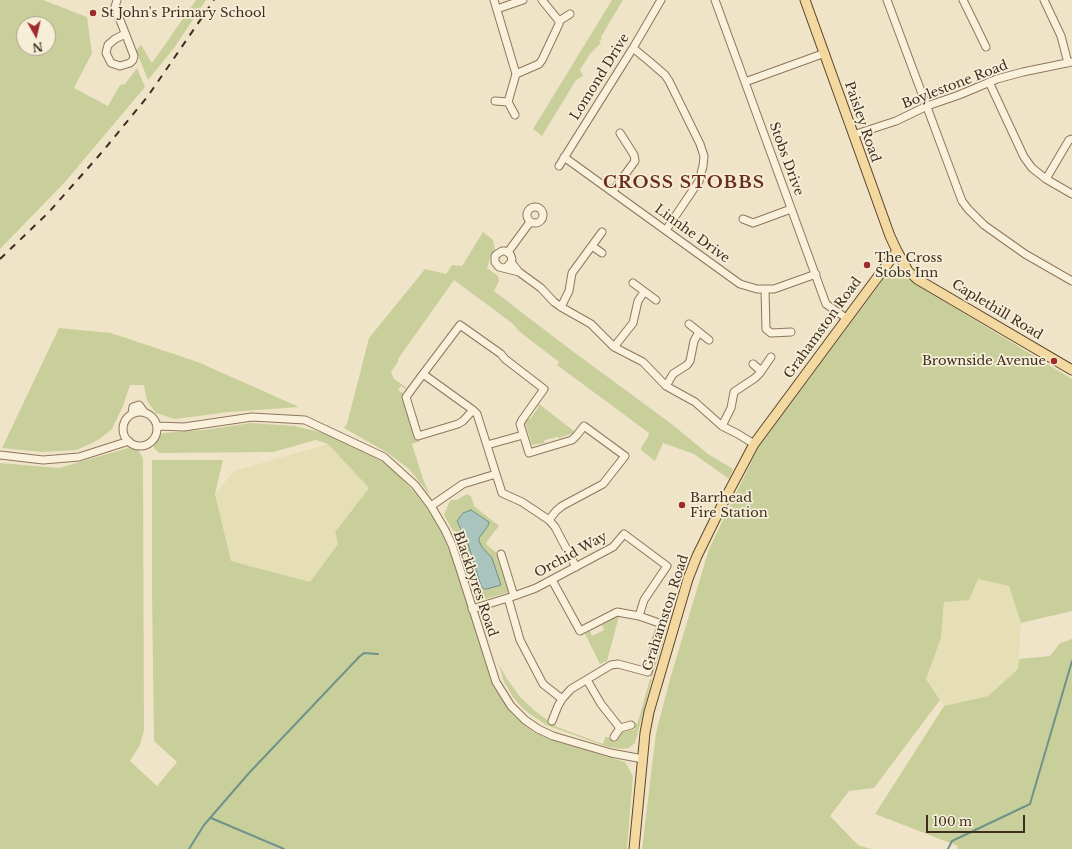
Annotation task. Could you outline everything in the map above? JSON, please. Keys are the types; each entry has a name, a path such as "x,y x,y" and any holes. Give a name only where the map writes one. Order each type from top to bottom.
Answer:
{"main road":[{"name":"Paisley Road","path":"806,0 853,135 896,251"},
{"name":"Grahamston Road","path":"634,849 649,712 688,579 697,556 754,444 896,251"},
{"name":"Caplethill Road","path":"896,251 908,271 917,279 1072,370"}],"street":[{"path":"117,0 115,7 134,56 130,63 120,66 111,63 106,53 108,45 115,39 125,34"},
{"path":"494,0 516,74 508,102 515,114"},
{"path":"497,9 523,0"},
{"path":"542,0 559,21"},
{"name":"Lomond Drive","path":"559,166 633,48 661,0"},
{"name":"Stobs Drive","path":"715,0 826,304 846,318"},
{"path":"887,0 957,189 968,209 984,225 1025,254 1072,281"},
{"path":"963,0 986,47"},
{"name":"Boylestone Road","path":"853,135 896,121 927,106 959,96 989,82 1022,72 1070,63 1061,36 1044,0"},
{"path":"516,74 539,64 559,21 570,14"},
{"path":"633,48 669,81 700,144 704,156 704,166 699,181 666,230"},
{"path":"746,82 825,53"},
{"path":"989,82 1024,157 1032,168 1046,179 1072,194"},
{"path":"495,101 508,102"},
{"path":"613,191 635,161 634,155 620,133"},
{"path":"1046,179 1069,140 1072,138"},
{"name":"Linnhe Drive","path":"564,157 740,284 757,289 774,289 816,274"},
{"path":"743,219 753,223 791,209"},
{"path":"508,252 530,222"},
{"path":"561,307 569,291 572,273 602,232"},
{"path":"592,246 602,253"},
{"path":"499,268 495,259 497,254 502,251 508,252"},
{"path":"508,252 511,257 511,262 519,272 541,288 554,302 590,324 614,347 643,362 666,386 695,402 722,426 754,444"},
{"path":"499,268 510,265 511,262"},
{"path":"499,268 519,272"},
{"path":"633,283 656,300"},
{"path":"765,290 766,329 771,333 791,332"},
{"path":"614,347 633,323 638,301 644,292"},
{"path":"689,324 709,340"},
{"path":"473,410 463,421 458,424 418,436 406,397 460,325 501,354 505,359 544,389 520,424 529,453 572,440 578,435 584,426 625,456 603,484 562,506 549,520"},
{"path":"666,386 673,374 687,365 690,361 694,341 699,332"},
{"path":"722,426 731,408 734,392 751,382 771,357"},
{"path":"753,364 762,370"},
{"path":"424,374 473,410 478,416 502,494 522,502 549,520 555,527 576,567"},
{"path":"137,412 145,412 152,417 157,426 156,432 150,442 139,446 129,442 123,432 124,422 132,414 137,412"},
{"name":"Blackbyres Road","path":"157,426 184,427 252,417 305,420 384,457 415,485 431,506 452,546 496,682 511,706 524,720 553,736 611,753 643,759"},
{"path":"488,445 523,435"},
{"path":"0,454 43,460 79,457 129,442"},
{"path":"431,506 463,484 496,474"},
{"name":"Orchid Way","path":"472,609 536,588 613,547 624,534 667,566 644,600 639,616"},
{"path":"501,554 520,640 543,684 562,699"},
{"path":"552,580 580,631 617,612 639,616 662,624 654,647 648,672 618,664 611,665 571,688 562,699 552,721"},
{"path":"587,680 601,704 620,728"},
{"path":"614,737 620,728 631,725"}],"shaded area":[{"path":"328,444 369,488 335,531 338,544 310,582 231,561 215,494 234,471"},
{"path":"978,579 1009,586 1021,623 1018,669 988,696 944,706 926,679 941,638 944,602"}],"green space":[{"path":"0,0 43,0 87,17 92,53 74,88 108,106 120,85 125,84 137,68 145,87 65,182 0,249"},
{"path":"196,0 206,0 174,48 148,80 136,50 141,45 152,63"},
{"path":"612,0 623,0 601,37 602,39 599,41 601,43 590,54 580,70 583,76 576,80 542,136 533,129"},
{"path":"483,232 493,240 495,249 491,254 487,268 498,276 499,281 494,291 673,425 708,454 733,469 729,479 694,454 663,443 655,461 641,450 649,433 557,365 559,362 520,332 512,323 454,280 398,359 398,362 391,372 394,379 407,388 405,389 401,386 398,390 404,394 403,397 415,439 420,441 412,444 423,479 430,495 409,469 388,453 344,428 347,424 369,338 425,269 446,274 452,265 462,266"},
{"path":"891,269 1072,379 1072,611 1021,623 1009,586 978,579 969,600 944,602 941,638 926,679 940,700 874,788 849,791 830,816 858,845 871,849 642,849 656,733 670,679 709,549 759,446"},
{"path":"59,328 111,333 198,362 299,407 229,412 175,419 156,413 147,401 144,385 130,385 123,406 112,429 98,440 77,450 42,452 2,448"},
{"path":"539,404 574,431 571,434 559,438 557,437 545,440 544,443 532,445 525,423 527,419 530,419 538,408"},
{"path":"251,423 295,426 328,434 389,465 415,493 437,522 455,564 494,688 513,715 533,732 549,739 625,762 633,776 627,849 0,849 0,463 59,468 128,448 138,450 143,458 144,730 140,745 130,761 157,786 177,762 154,741 152,460 223,460 215,494 231,561 310,582 338,544 335,532 369,488 328,444 316,440 273,452 159,453 154,448 154,440 163,433 204,430"},
{"path":"467,494 471,496 474,506 499,526 486,544 498,554 510,592 478,601 462,553 452,529 444,515 451,500 457,500"},
{"path":"619,616 607,661 600,664 585,634 590,631 592,636 604,630 602,625"},
{"path":"666,622 668,625 652,677 649,676"},
{"path":"1072,639 1072,849 957,849 958,846 875,814 944,706 988,696 1018,669 1019,659 1050,656 1060,643"},
{"path":"499,665 521,698 535,711 557,727 603,744 605,737 608,737 616,742 623,732 635,729 634,724 638,723 650,679 652,679 635,743 629,748 622,749 608,747 546,725 523,709 513,697 504,682"}],"water":[{"path":"471,510 489,522 488,526 479,538 479,541 482,547 492,558 501,585 487,589 484,589 481,586 468,544 457,521 463,513"}],"waterway":[{"path":"189,849 204,825 249,773 359,657 364,653 378,654"},
{"path":"948,849 952,841 1030,804 1072,661"},
{"path":"211,818 284,849"}],"railway":[{"path":"0,259 49,212 103,151 148,96 214,0"}],"place":[{"name":"St John's Primary School","path":"93,13"},
{"name":"The Cross Stobs Inn","path":"867,265"},
{"name":"Brownside Avenue","path":"1054,361"},
{"name":"Barrhead Fire Station","path":"682,505"}],"district":[{"name":"CROSS STOBBS","path":"684,183"}]}
